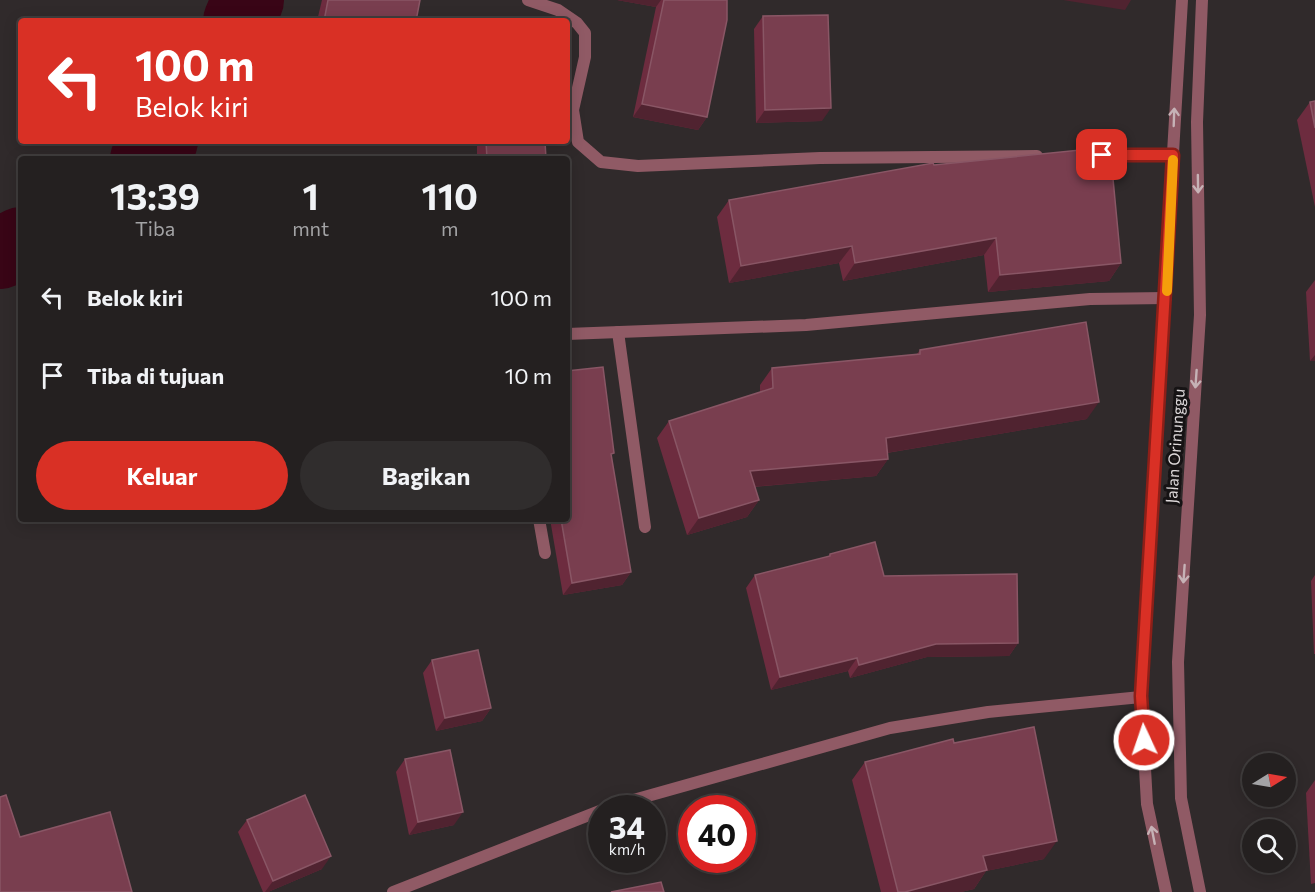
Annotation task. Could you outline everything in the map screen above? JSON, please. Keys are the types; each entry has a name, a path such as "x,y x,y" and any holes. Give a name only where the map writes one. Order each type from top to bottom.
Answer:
{"street":[{"path":"528,0 558,10 570,18"},
{"name":"Jalan Orinunggu","path":"1166,892 1147,804 1141,696 1167,298 1182,0"},
{"name":"Jalan Orinunggu","path":"1200,892 1180,798 1178,662 1200,315 1197,122 1202,0"},
{"path":"570,18 585,33 585,57 573,110 578,142 601,162 638,166 820,158 1055,156"},
{"path":"1079,155 1173,155"},
{"path":"570,334 806,325 1090,299 1167,298"},
{"path":"618,332 645,527"},
{"path":"539,522 544,553"},
{"path":"653,795 890,728 987,712 1141,696"},
{"path":"393,892 588,815"}],"building":[{"path":"328,0 420,0 417,18 325,18"},
{"path":"664,0 727,0 727,20 707,117 642,104"},
{"path":"828,15 831,108 765,110 763,16"},
{"path":"1315,101 1315,128 1310,102"},
{"path":"486,144 545,144 546,156 487,156"},
{"path":"1110,147 1121,263 1000,275 996,238 855,263 852,246 741,266 729,200 933,163 934,165"},
{"path":"1086,322 1099,402 886,438 888,459 750,471 759,500 699,518 669,421 773,388 772,368 920,354 920,350"},
{"path":"603,367 614,453 611,454 631,572 572,583 562,522 570,522 570,371"},
{"path":"875,542 884,576 1017,574 1018,643 936,644 859,665 857,658 780,677 755,575"},
{"path":"478,650 491,708 445,718 432,660"},
{"path":"1034,727 1057,841 983,856 987,870 898,892 865,762 953,739 954,743"},
{"path":"450,750 463,812 418,822 405,759"},
{"path":"6,795 20,837 110,812 132,892 0,892 0,797"},
{"path":"305,795 331,856 273,881 247,820"},
{"path":"661,882 664,892 611,892"}],"waterway":[{"path":"240,18 248,0"},
{"path":"149,156 159,144"},
{"path":"0,253 18,244"}],"slow traffic":[{"path":"1167,291 1173,160"}],"route":[{"path":"1102,155 1173,155 1167,298 1141,696 1144,740"}]}
